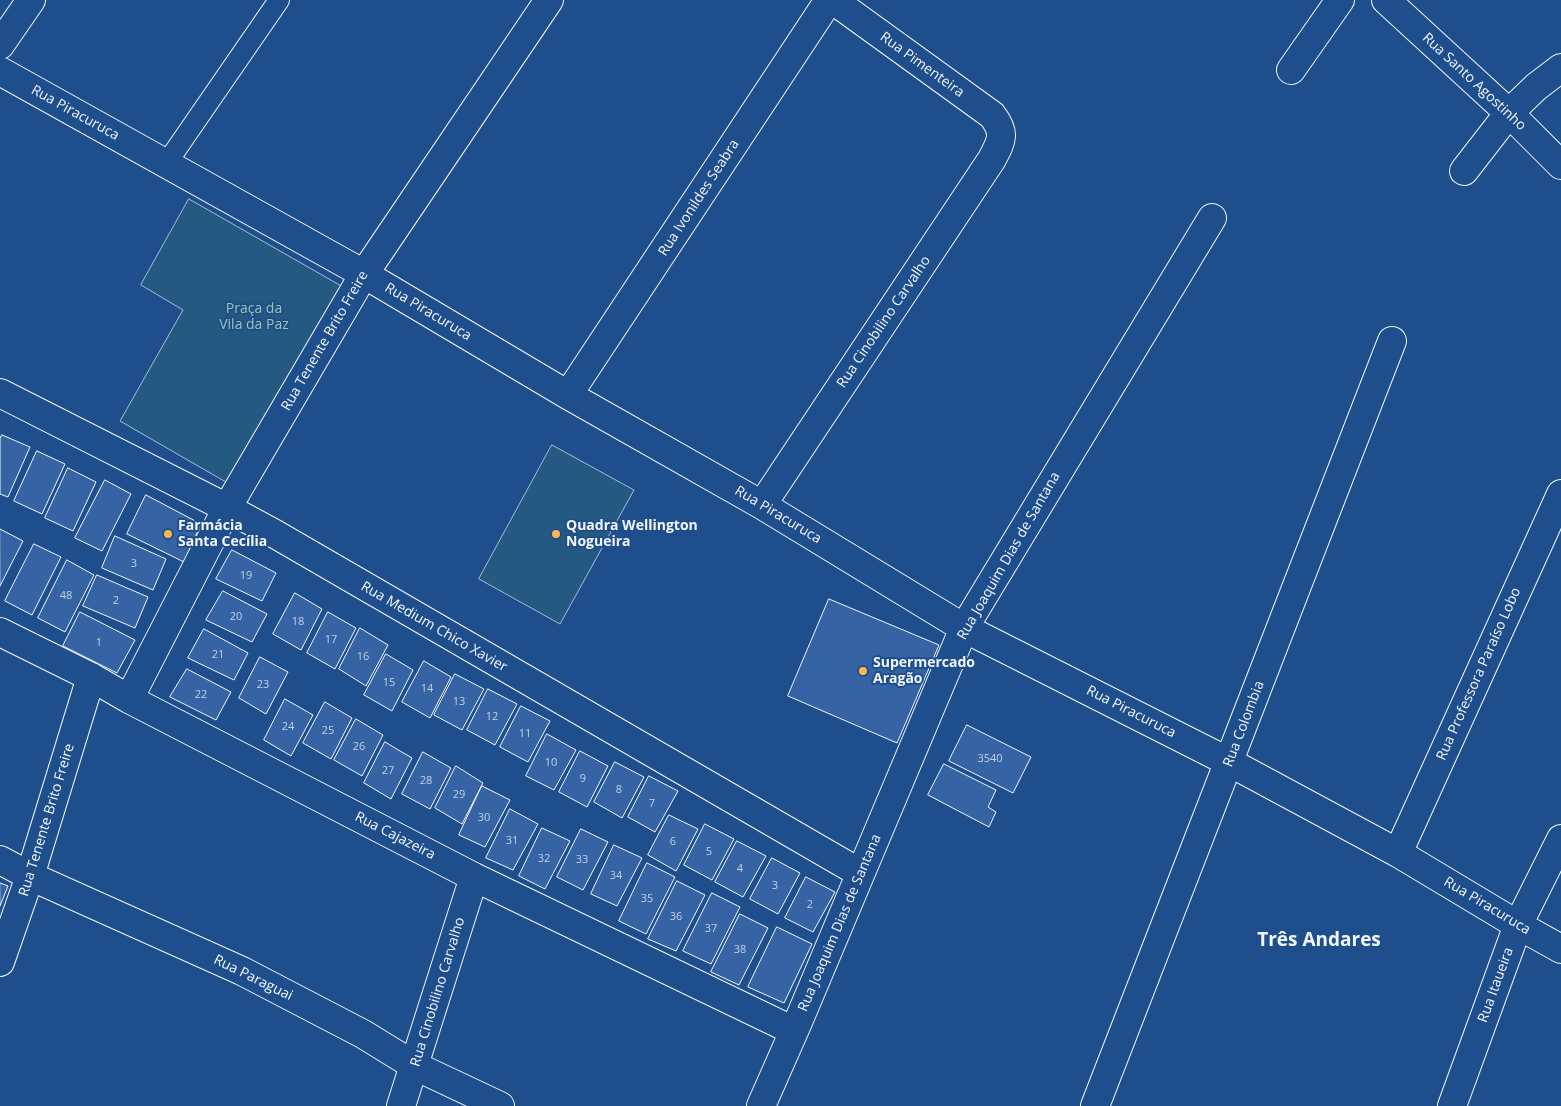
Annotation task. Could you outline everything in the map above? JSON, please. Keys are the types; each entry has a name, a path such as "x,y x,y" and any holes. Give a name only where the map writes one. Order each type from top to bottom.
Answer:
{"street":[{"path":"0,45 31,0"},
{"path":"166,164 279,0"},
{"name":"Rua Tenente Brito Freire","path":"129,699 227,508 364,274 549,0"},
{"name":"Rua Ivonildes Seabra","path":"568,395 829,0"},
{"name":"Rua Pimenteira","path":"833,0 992,115 1001,126 1001,137"},
{"path":"1291,70 1340,0"},
{"name":"Rua Santo Agostinho","path":"1386,0 1509,113 1561,164"},
{"path":"1464,171 1509,113 1536,87 1561,68"},
{"name":"Rua Piracuruca","path":"0,71 364,274 568,395 762,505 964,628 1229,762 1398,853 1561,949"},
{"name":"Rua Cinobilino Carvalho","path":"762,505 992,160 1001,137"},
{"name":"Rua Joaquim Dias de Santana","path":"761,1106 964,628 1212,218"},
{"name":"Rua Colombia","path":"1095,1106 1392,341"},
{"name":"Rua Medium Chico Xavier","path":"0,393 227,508 860,873"},
{"name":"Rua Professora Paraíso Lobo","path":"1398,853 1561,494"},
{"name":"Rua Cajazeira","path":"0,632 91,677 129,699 474,877 794,1031"},
{"name":"Rua Tenente Brito Freire","path":"0,962 30,876 91,677"},
{"name":"Rua Itaueira","path":"1452,1106 1518,925 1561,839"},
{"name":"Rua Paraguai","path":"0,860 30,876 242,972 363,1034 415,1066 500,1106"},
{"name":"Rua Cinobilino Carvalho","path":"401,1106 474,877"}],"green space":[{"name":"Praça da Vila da Paz","path":"189,199 350,291 238,489 120,421 183,310 141,285"},
{"name":"Quadra Wellington Nogueira","path":"552,445 634,490 560,624 479,579"}],"building":[{"path":"2,435 30,447 8,497 0,494 0,439"},
{"path":"37,451 65,464 42,514 14,501"},
{"path":"68,468 96,482 73,531 45,518"},
{"path":"105,480 131,494 102,551 75,538"},
{"path":"146,495 201,524 184,562 127,534"},
{"path":"0,529 23,541 0,586"},
{"path":"115,536 166,559 153,590 102,568"},
{"path":"34,544 61,557 32,615 5,601"},
{"path":"232,550 276,573 262,601 216,579"},
{"path":"67,560 94,575 65,632 38,618"},
{"path":"97,575 148,597 135,628 83,606"},
{"path":"223,591 267,614 252,642 206,620"},
{"path":"295,593 322,609 301,650 273,634"},
{"name":"Supermercado Aragão","path":"829,599 939,645 897,743 788,696"},
{"path":"80,612 135,640 117,673 63,646"},
{"path":"328,612 356,628 335,669 307,653"},
{"path":"360,628 388,645 366,686 339,669"},
{"path":"204,629 248,653 234,680 188,658"},
{"path":"386,654 413,670 392,711 364,695"},
{"path":"260,657 288,672 266,714 239,698"},
{"path":"424,661 451,677 430,718 402,702"},
{"path":"187,669 231,692 216,720 170,697"},
{"path":"455,674 484,689 462,730 434,715"},
{"path":"488,689 517,704 495,745 467,730"},
{"path":"285,699 313,715 291,756 264,740"},
{"path":"325,702 352,718 331,759 303,743"},
{"path":"521,706 550,721 528,762 500,747"},
{"path":"356,719 383,735 362,776 334,760"},
{"path":"967,725 1031,757 1013,793 949,761"},
{"path":"547,734 576,750 554,790 526,776"},
{"path":"385,742 412,758 391,799 364,783"},
{"path":"580,751 608,766 587,807 559,792"},
{"path":"423,752 451,768 430,809 402,794"},
{"path":"615,762 644,777 622,818 594,802"},
{"path":"944,764 996,790 988,807 996,812 989,827 928,795"},
{"path":"456,766 483,783 462,824 435,808"},
{"path":"649,776 678,791 655,832 628,817"},
{"path":"482,786 510,800 485,847 459,835"},
{"path":"510,809 538,824 513,870 486,858"},
{"path":"669,815 698,829 676,871 648,855"},
{"path":"705,824 734,839 712,880 684,865"},
{"path":"542,828 570,841 545,889 519,876"},
{"path":"581,829 608,842 583,890 557,877"},
{"path":"737,841 766,856 743,897 715,882"},
{"path":"614,845 642,858 617,906 591,894"},
{"path":"772,858 800,873 778,914 750,899"},
{"path":"647,863 675,877 646,934 619,921"},
{"path":"806,877 835,892 813,932 785,918"},
{"path":"677,881 705,895 676,951 648,939"},
{"path":"0,883 8,886 0,906"},
{"path":"712,893 740,907 711,964 683,951"},
{"path":"740,914 768,928 739,985 711,972"},
{"path":"777,927 812,944 784,1003 748,987"}],"place":[{"name":"Farmácia Santa Cecília","path":"168,534"},
{"name":"Quadra Wellington Nogueira","path":"556,534"},
{"name":"Supermercado Aragão","path":"863,671"}],"district":[{"name":"Três Andares","path":"1319,941"}]}
